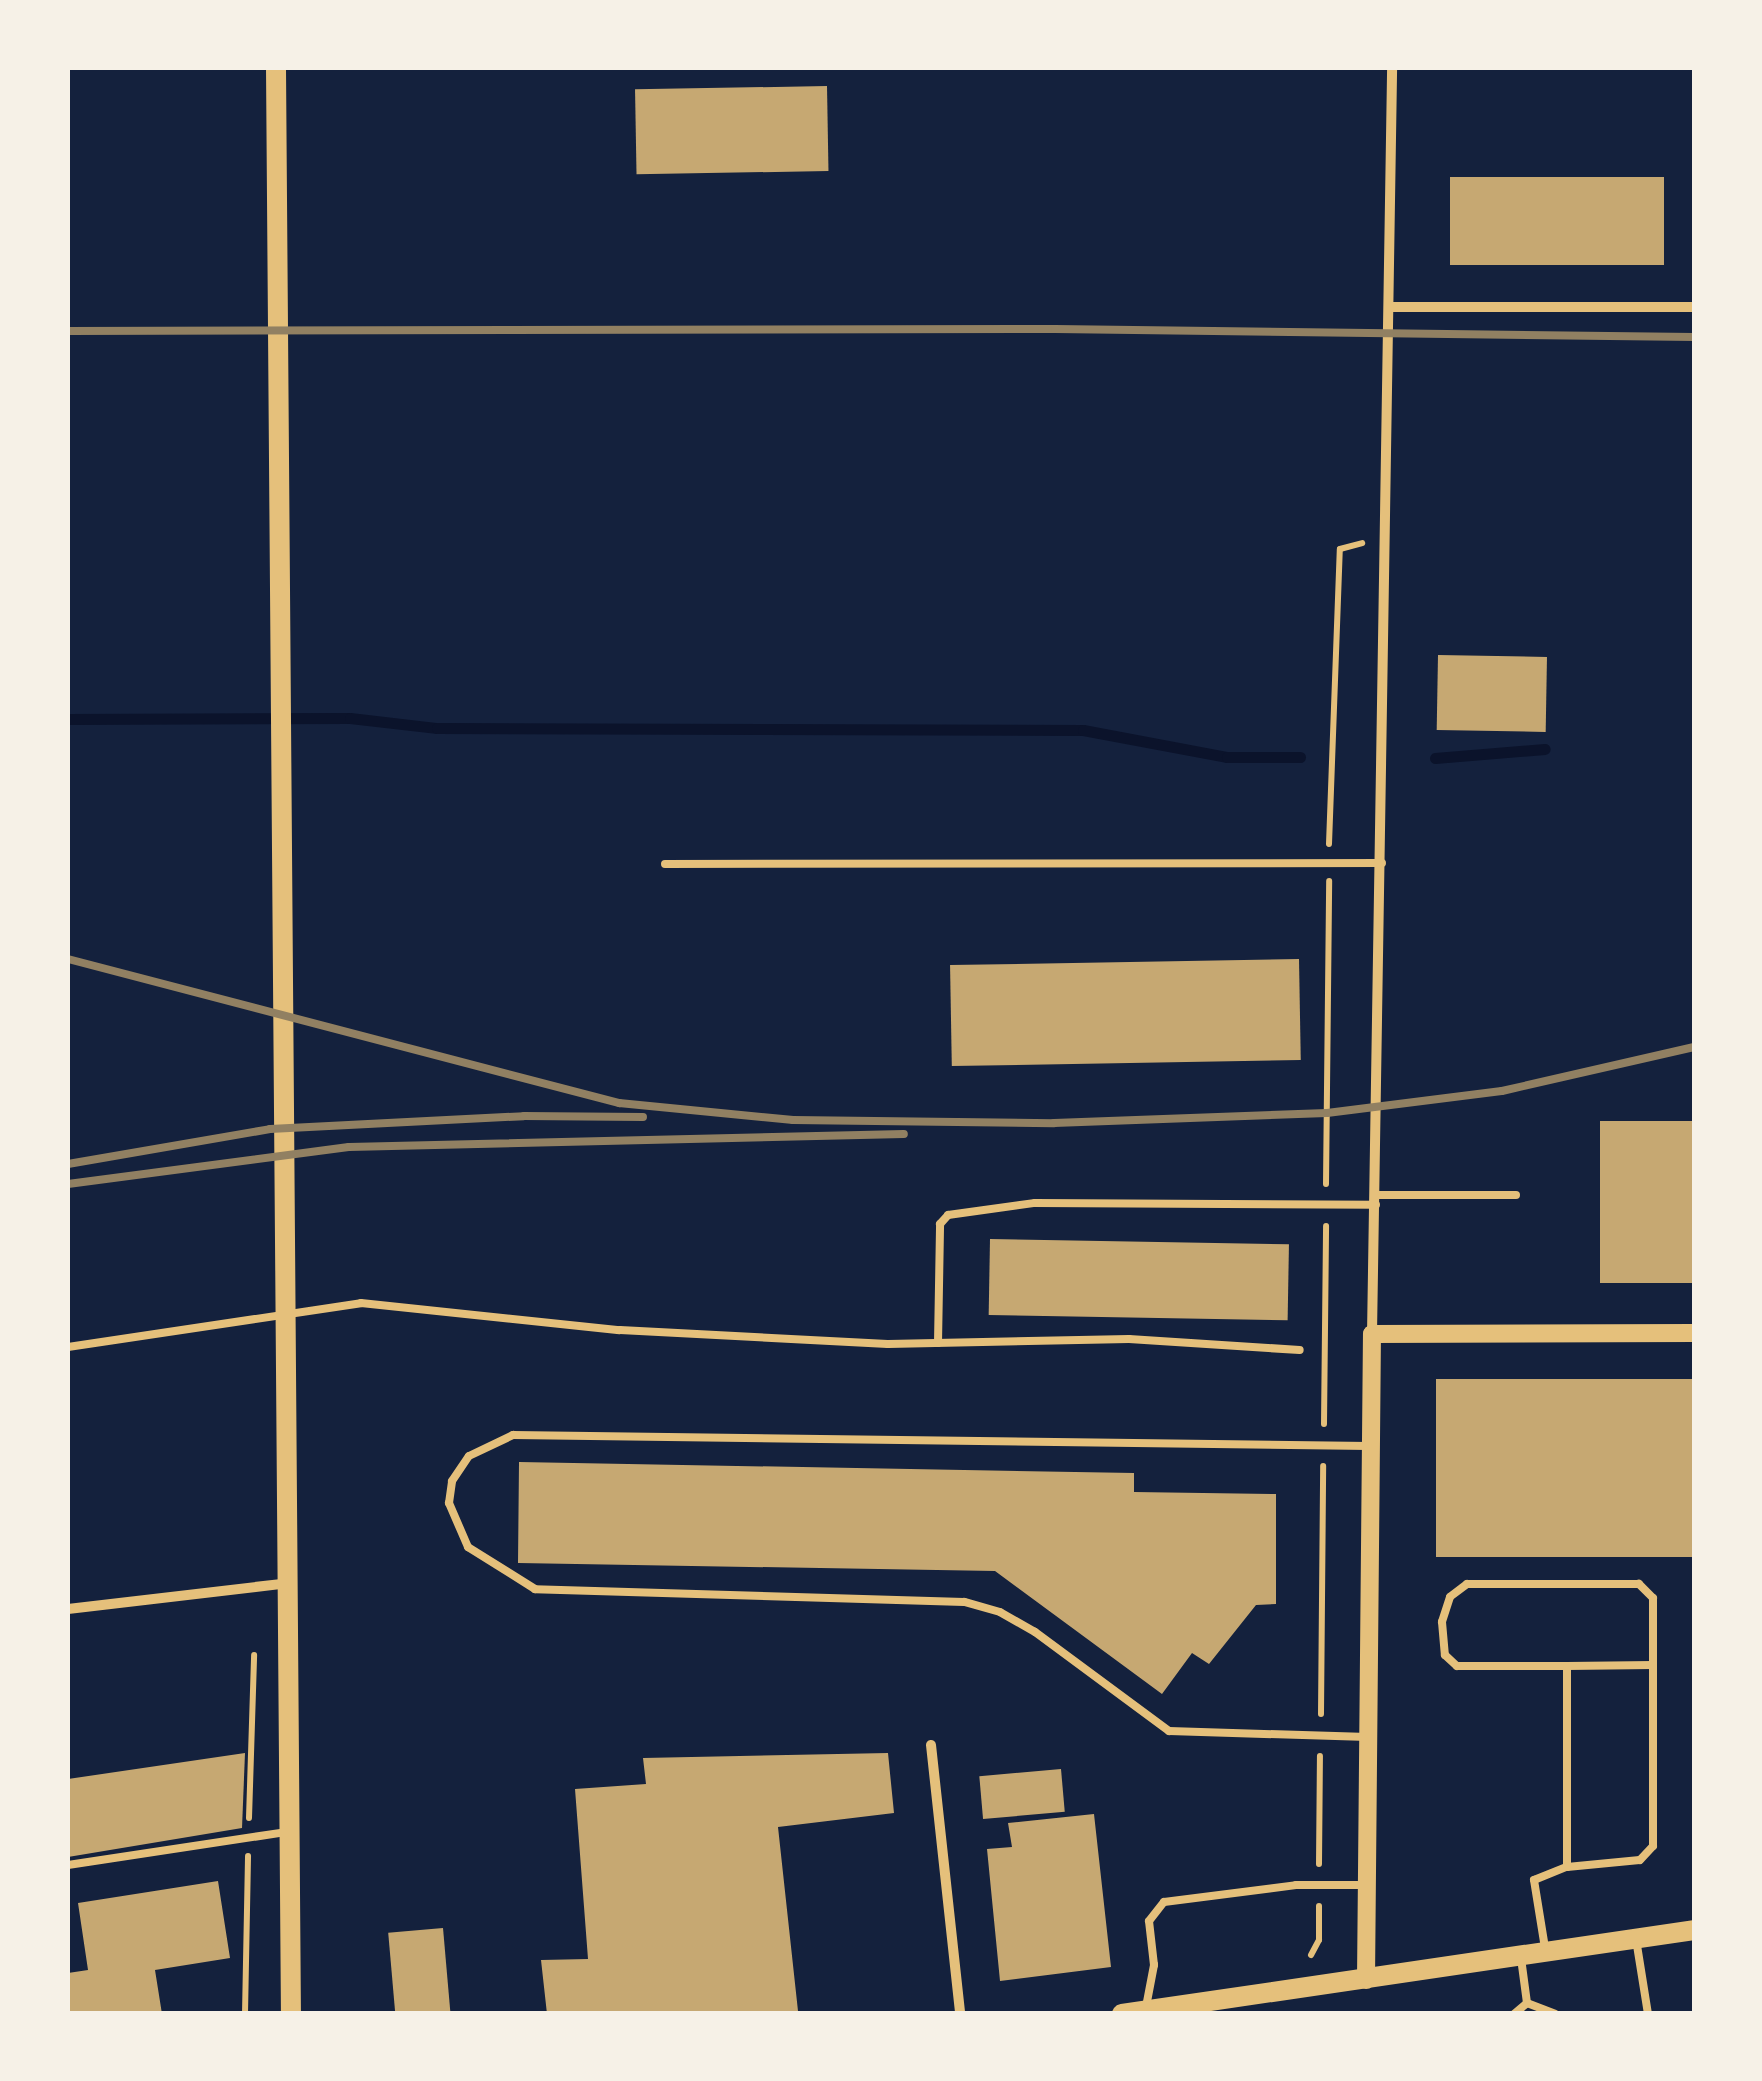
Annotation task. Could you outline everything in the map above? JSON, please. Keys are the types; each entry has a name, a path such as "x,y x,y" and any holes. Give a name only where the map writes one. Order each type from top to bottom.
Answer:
{"main road":[{"path":"276,68 291,2014"},
{"path":"1122,2014 1694,1930"}],"street":[{"path":"1366,1980 1392,68"},
{"path":"1390,307 1694,307"},
{"path":"1372,1334 1694,1334"},
{"path":"68,1608 289,1582"},
{"path":"930,1746 960,2014"}],"lane":[{"path":"665,864 1382,863"},
{"path":"938,1343 940,1224 948,1214 1035,1202 1326,1205 1516,1195"},
{"path":"68,1347 361,1303 620,1330 938,1343 1130,1339 1300,1350"},
{"path":"1368,1736 1169,1731 1035,1632 970,1603 534,1589 468,1547 448,1503 468,1456 513,1435 1371,1446"},
{"path":"1545,1953 1534,1880 1566,1867 1640,1860 1653,1846 1653,1666 1653,1598 1639,1584 1467,1584 1450,1597 1442,1622 1445,1655 1457,1666 1653,1666"},
{"path":"1566,1867 1567,1666"},
{"path":"68,1865 290,1831"},
{"path":"1146,2012 1154,1965 1148,1921 1164,1902 1319,1886 1367,1886"},
{"path":"1636,1940 1648,2014"},
{"path":"1521,1956 1528,2003"},
{"path":"1514,2014 1528,2003"},
{"path":"1528,2003 1555,2014"}],"path":[{"path":"1304,1957 1316,1953 1319,1940 1329,863 1340,548 1387,537"}],"building":[{"path":"827,86 828,171 637,174 635,89"},
{"path":"1450,177 1664,177 1664,265 1450,265"},
{"path":"1438,655 1547,657 1546,732 1437,730"},
{"path":"1299,959 1301,1060 952,1066 950,965"},
{"path":"1600,1121 1694,1121 1694,1283 1600,1283"},
{"path":"990,1239 1289,1244 1288,1320 989,1315"},
{"path":"1436,1379 1694,1379 1694,1557 1436,1557"},
{"path":"519,1462 1134,1473 1134,1492 1276,1494 1276,1604 1256,1605 1209,1664 1192,1653 1162,1694 995,1571 518,1563"},
{"path":"245,1753 242,1828 68,1857 68,1779"},
{"path":"888,1753 894,1813 778,1827 798,2011 547,2014 541,1960 588,1959 575,1789 646,1784 643,1758"},
{"path":"1061,1769 1065,1812 983,1819 979,1776"},
{"path":"1094,1814 1111,1967 1000,1981 987,1849 1012,1847 1008,1823"},
{"path":"218,1881 230,1958 155,1970 162,2014 68,2014 68,1973 88,1970 78,1903"},
{"path":"443,1928 450,2014 395,2014 388,1933"}],"waterway":[{"path":"68,719 350,718 437,728 1083,730 1227,757 1300,757"},
{"path":"1435,758 1545,749"}],"railway":[{"path":"68,331 1055,329 1694,337"},
{"path":"68,959 619,1103 793,1120 1054,1123 1327,1113 1502,1091 1694,1047"},
{"path":"68,1164 270,1129 524,1116 643,1117"},
{"path":"68,1184 349,1147 904,1134"}]}
